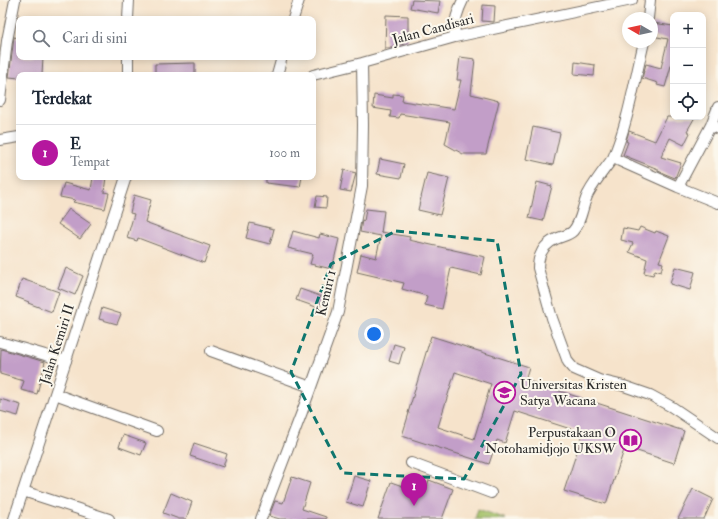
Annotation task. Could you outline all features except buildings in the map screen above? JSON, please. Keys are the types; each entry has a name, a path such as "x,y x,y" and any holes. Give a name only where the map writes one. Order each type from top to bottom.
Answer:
{"street":[{"path":"0,100 7,42 16,0"},
{"path":"128,16 129,0"},
{"path":"294,16 299,0"},
{"path":"455,37 454,28 463,0"},
{"name":"Jalan Candisari","path":"316,74 455,37 632,0"},
{"path":"649,12 650,0"},
{"path":"643,48 631,97 617,147 612,158 587,195 581,211 580,221 573,231 566,236 556,238 540,253 538,268 552,318 568,362 574,369 593,377 650,395 672,407 718,438"},
{"path":"128,60 128,72"},
{"path":"278,72 281,60"},
{"name":"Kemiri 1","path":"261,519 338,312 362,186 364,125 362,63"},
{"path":"678,187 714,127 718,107"},
{"path":"0,140 16,137"},
{"path":"612,158 718,203"},
{"name":"Jalan Kemiri II","path":"14,519 125,180"},
{"path":"0,342 66,361"},
{"path":"211,352 311,388"},
{"path":"55,394 157,431"},
{"path":"411,463 491,493"},
{"path":"23,492 109,519"}],"highlighted area":[{"path":"396,231 497,241 521,374 464,479 343,473 291,372 331,264"}],"green space":[{"path":"478,509 506,519 475,519"}],"place":[{"name":"Universitas Kristen Satya Wacana","path":"505,392"},
{"name":"Perpustakaan O Notohamidjojo UKSW","path":"631,440"},
{"name":"E","path":"414,506"}]}
